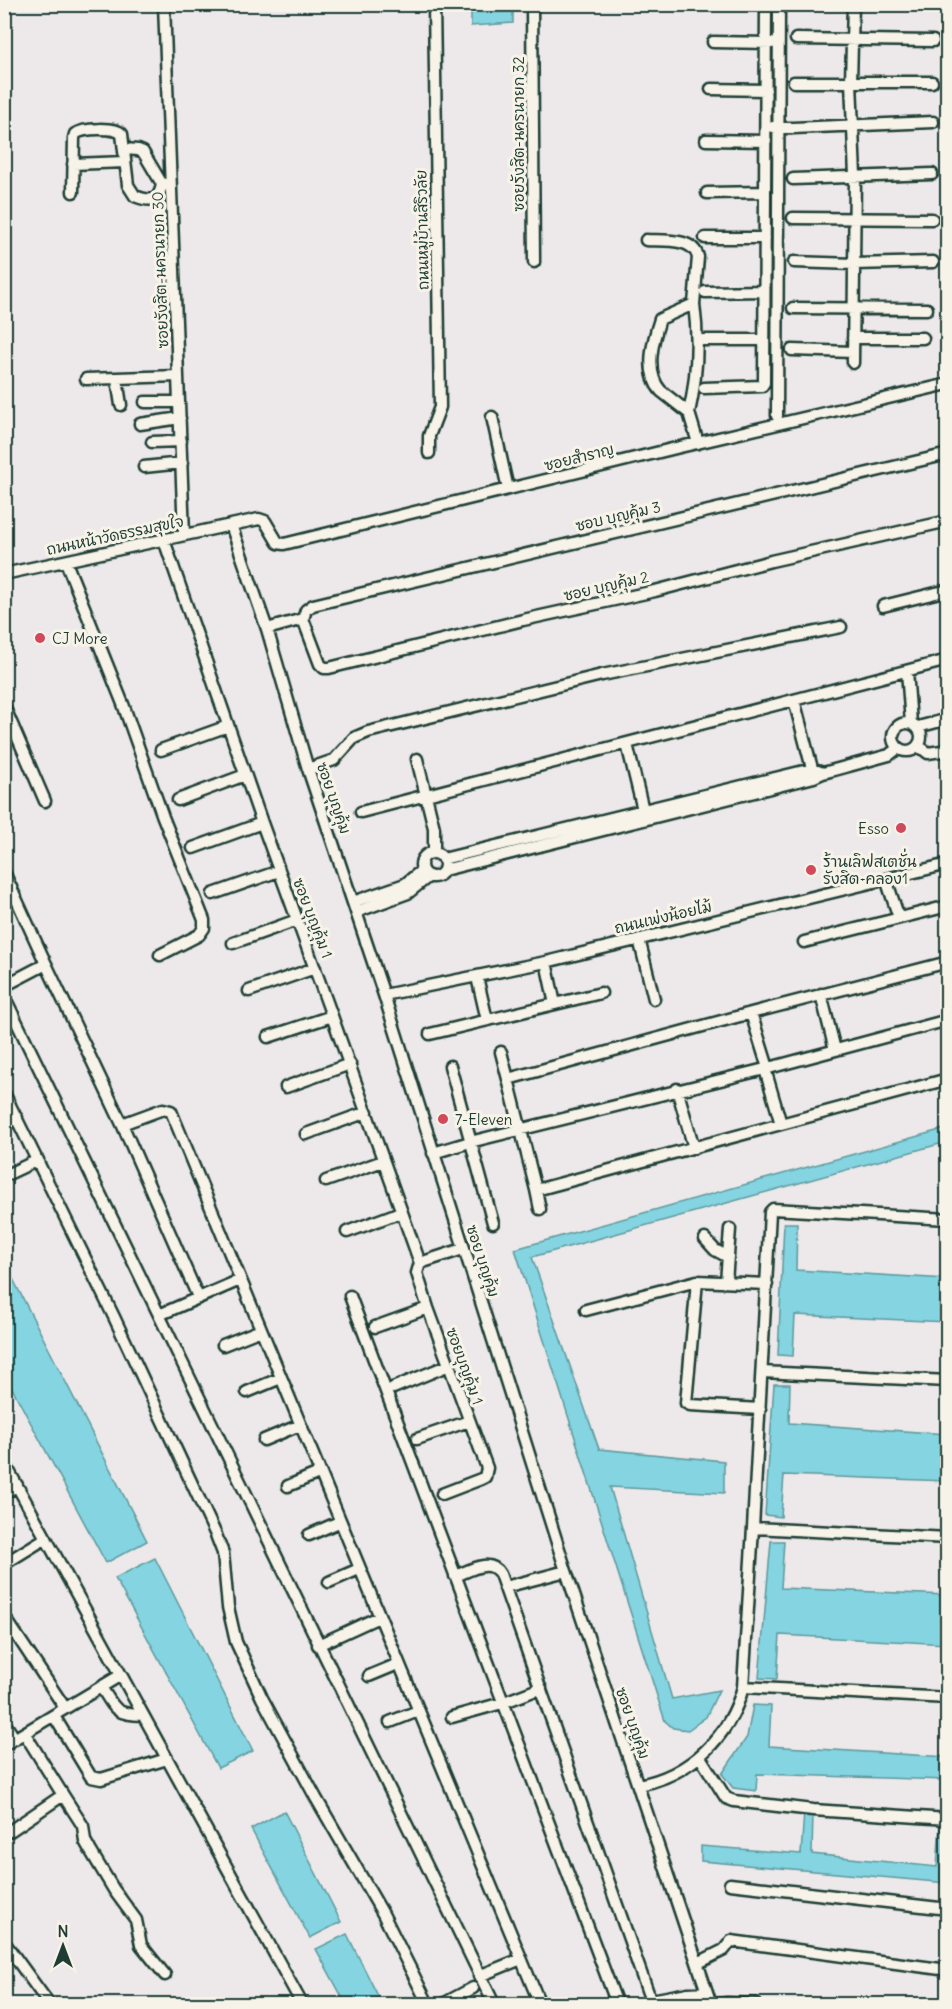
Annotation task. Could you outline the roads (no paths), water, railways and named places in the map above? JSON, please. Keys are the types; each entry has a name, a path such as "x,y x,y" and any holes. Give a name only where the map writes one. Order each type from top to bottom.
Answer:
{"street":[{"name":"ซอยรังสิต-นครนายก 30","path":"164,4 167,184 184,535"},
{"name":"ถนนหมู่บ้านสิริวลัย","path":"429,453 429,436 440,407 435,4"},
{"name":"ซอยรังสิต-นครนายก 32","path":"532,4 534,262"},
{"path":"704,388 763,385 767,127 766,4"},
{"path":"777,416 779,4"},
{"path":"853,4 851,82 855,176 853,363"},
{"path":"796,39 933,41"},
{"path":"713,42 779,44"},
{"path":"794,82 932,82"},
{"path":"711,89 766,90"},
{"path":"767,127 933,122"},
{"path":"73,192 75,134 79,131 120,131 130,192 135,196 150,200 157,198 167,184 143,152 124,149"},
{"path":"706,140 766,141"},
{"path":"73,164 125,162"},
{"path":"793,179 932,174"},
{"path":"707,192 765,192"},
{"path":"793,218 932,219"},
{"path":"705,238 765,238"},
{"path":"646,240 687,243 696,250 698,257 694,304 698,343 689,413 698,443"},
{"path":"794,262 854,264 933,262"},
{"path":"705,292 764,291"},
{"path":"689,413 657,387 651,369 651,357 660,319 694,304"},
{"path":"793,308 927,309"},
{"path":"853,338 923,338"},
{"path":"703,340 764,340"},
{"path":"792,350 853,352"},
{"path":"86,380 178,376"},
{"path":"117,379 121,405"},
{"name":"ซอยสำราญ","path":"231,525 263,519 276,540 284,544 948,384"},
{"path":"145,402 179,402"},
{"path":"492,417 508,489"},
{"path":"140,424 180,418"},
{"path":"152,442 181,441"},
{"name":"ซอบ บุญคุ้ม 3","path":"303,619 306,610 313,605 948,454"},
{"path":"144,466 182,463"},
{"name":"ซอย บุญคุ้ม 2","path":"303,619 320,664 329,669 524,620 948,521"},
{"name":"ถนนหน้าวัดธรรมสุขใจ","path":"4,574 231,525"},
{"name":"ซอย บุญคุ้ม","path":"231,525 267,629 308,769 384,995 566,1571 711,2004"},
{"name":"ซอย บุญคุ้ม 1","path":"164,540 261,824 367,1112 418,1268"},
{"path":"66,562 123,704 163,817 204,920 204,928 199,935 160,955"},
{"path":"883,606 948,590"},
{"path":"267,629 303,619"},
{"path":"308,769 334,760 354,738 368,732 603,675 841,627"},
{"path":"361,812 948,660"},
{"path":"907,671 914,725 921,734 919,746"},
{"path":"794,700 816,773"},
{"path":"4,706 45,801"},
{"path":"919,746 908,751 898,748 893,742 894,732 902,724 914,725 948,719"},
{"path":"161,750 228,726"},
{"path":"627,744 643,810"},
{"path":"919,746 928,753 948,750"},
{"path":"426,873 422,859 427,854 440,860 816,773 889,755 898,748"},
{"path":"355,907 426,873 436,876 440,860 417,759"},
{"path":"440,860 643,810 816,773"},
{"path":"178,800 245,776"},
{"path":"193,848 261,824"},
{"name":"ถนนเพ่งน้อยไม้","path":"384,995 546,962 948,864"},
{"path":"213,894 279,871"},
{"path":"4,872 122,1124 198,1298"},
{"path":"886,879 898,918"},
{"path":"804,942 948,906"},
{"path":"233,942 297,920"},
{"path":"639,939 654,999"},
{"path":"546,962 555,1004"},
{"path":"508,1079 948,962"},
{"path":"4,986 46,964"},
{"path":"249,991 315,968"},
{"path":"477,977 487,1020"},
{"path":"430,1034 601,993"},
{"path":"821,994 835,1050"},
{"path":"4,996 494,2004"},
{"path":"751,1013 781,1124"},
{"path":"268,1037 332,1016"},
{"path":"434,1153 948,1020"},
{"path":"501,1052 540,1209"},
{"path":"286,1087 350,1064"},
{"path":"450,1066 493,1223"},
{"path":"536,1190 948,1079"},
{"path":"677,1089 694,1148"},
{"path":"4,1093 216,1534 223,1554 232,1626 236,1642 248,1669 316,1798 383,1914 428,2004"},
{"path":"122,1124 163,1109 171,1111 540,2004"},
{"path":"306,1134 367,1112"},
{"path":"4,1124 17,1118"},
{"path":"4,1176 38,1160"},
{"path":"326,1181 383,1161"},
{"path":"638,1785 672,1776 700,1757 734,1715 743,1687 770,1213 772,1210 948,1219"},
{"path":"347,1232 401,1212"},
{"path":"726,1282 730,1228"},
{"path":"705,1239 715,1251 728,1257"},
{"path":"418,1268 463,1249"},
{"name":"ซอยบุญคุ้ม 1","path":"418,1268 429,1308 487,1468 485,1476 481,1479 442,1494"},
{"path":"159,1315 240,1280"},
{"path":"586,1310 697,1281 767,1284"},
{"path":"697,1281 686,1403 690,1406 760,1409"},
{"path":"350,1296 617,2004"},
{"path":"375,1327 429,1308"},
{"path":"223,1345 261,1330"},
{"path":"393,1388 449,1365"},
{"path":"762,1372 948,1381"},
{"path":"247,1392 281,1378"},
{"path":"417,1439 469,1421"},
{"path":"264,1440 300,1425"},
{"path":"4,1462 302,2004"},
{"path":"288,1486 319,1473"},
{"path":"4,1494 17,1485"},
{"path":"309,1534 339,1522"},
{"path":"753,1528 948,1538"},
{"path":"4,1564 46,1538"},
{"path":"455,1576 481,1566 493,1566 506,1587 651,2002 688,1993 707,1992"},
{"path":"329,1581 359,1569"},
{"path":"506,1587 566,1571"},
{"path":"4,1616 65,1708"},
{"path":"318,1645 379,1617"},
{"path":"369,1676 399,1664"},
{"path":"4,1745 121,1676"},
{"path":"101,1687 116,1711 143,1715"},
{"path":"743,1687 948,1698"},
{"path":"452,1717 502,1703 541,1688"},
{"path":"390,1722 418,1711"},
{"path":"54,1716 94,1779 101,1779 167,1759"},
{"path":"4,1722 20,1736 83,1826 85,1841 90,1850 114,1890 136,1920 141,1945 165,1975"},
{"path":"700,1757 726,1798 734,1802 948,1819"},
{"path":"10,1831 63,1795"},
{"path":"730,1884 948,1909"},
{"path":"698,1963 724,1950 731,1941 948,1970"},
{"path":"4,1942 48,2004"},
{"path":"480,1976 521,1959"},
{"path":"443,2004 473,1988"},
{"path":"718,2004 756,2004"}],"water":[{"path":"471,5 513,5 513,23 471,26"},
{"path":"947,1128 947,1142 532,1257 599,1449 724,1461 724,1493 610,1487 672,1699 719,1690 706,1717 688,1730 673,1728 665,1721 515,1249"},
{"path":"784,1223 797,1223 796,1270 947,1279 947,1322 795,1315 793,1356 778,1355"},
{"path":"11,1275 147,1541 106,1563 5,1375 5,1279"},
{"path":"774,1384 790,1384 789,1423 947,1434 947,1481 784,1475 781,1517 765,1515"},
{"path":"771,1541 784,1541 781,1588 947,1595 947,1644 780,1635 777,1679 759,1678"},
{"path":"155,1558 253,1751 218,1768 115,1578"},
{"path":"753,1705 771,1706 769,1746 947,1757 947,1780 757,1774 756,1791 733,1788 722,1774 747,1737"},
{"path":"284,1811 341,1922 310,1938 251,1829"},
{"path":"804,1812 813,1813 812,1854 937,1867 940,1825 947,1826 947,1883 701,1861 701,1846 801,1854"},
{"path":"347,1934 382,2004 346,2004 316,1949"}],"place":[{"name":"CJ More","path":"40,638"},
{"name":"Esso","path":"901,828"},
{"name":"ร้านเลิฟสเตชั่น รังสิต-คลอง1","path":"811,870"},
{"name":"7-Eleven","path":"443,1119"}]}
